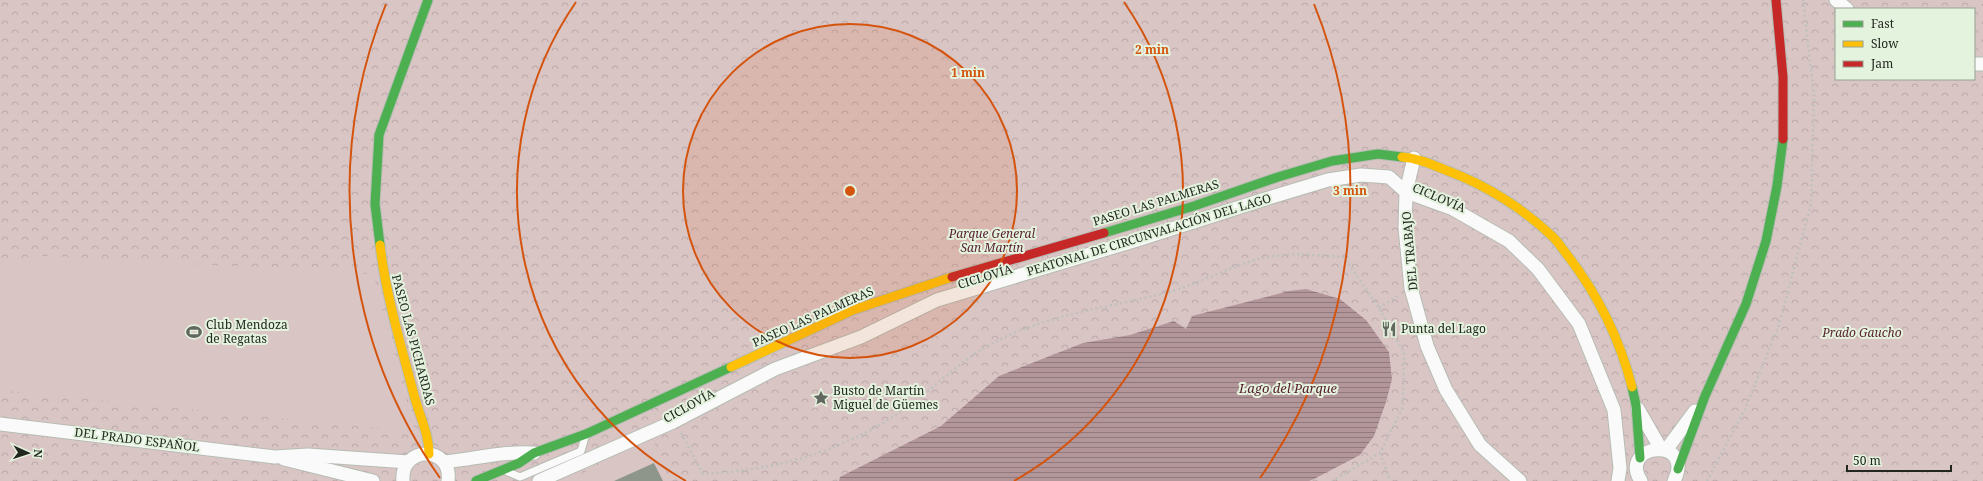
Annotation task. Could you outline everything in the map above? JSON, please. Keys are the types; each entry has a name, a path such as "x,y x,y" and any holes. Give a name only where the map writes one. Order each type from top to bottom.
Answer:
{"street":[{"name":"PASEO LAS PICHARDAS","path":"428,0 424,7 379,135 374,204 384,281 417,406 429,440 429,454"},
{"path":"1676,475 1705,396 1746,304 1766,241 1777,186 1782,138 1783,77 1776,0"},
{"path":"1836,0 1846,8"},
{"name":"PASEO LAS PALMERAS","path":"476,481 504,470 534,452 586,434 853,310 945,279 1194,206 1332,162 1378,154 1414,158 1474,180 1527,215 1554,238 1578,269 1604,311 1626,364 1636,405 1640,458"},
{"name":"DEL TRABAJO","path":"1414,158 1406,192 1405,228 1411,288 1427,346 1446,390 1480,444 1520,481"},
{"name":"PEATONAL DE CIRCUNVALACIÓN DEL LAGO","path":"539,481 673,422 775,369 861,337 944,298 1328,180 1361,174 1389,177 1406,192 1453,209 1509,241 1538,269 1579,324 1614,410 1620,468 1618,481"},
{"path":"1664,450 1705,396"},
{"path":"1636,405 1664,450 1673,456 1676,475"},
{"name":"DEL PRADO ESPAÑOL","path":"0,424 275,457 373,481"},
{"path":"1641,481 1637,470 1640,458 1646,452 1653,449 1664,450"},
{"path":"444,462 515,452 534,452"},
{"path":"403,481 403,474 408,462 414,457 429,454 438,457 444,462 448,468 448,481"},
{"name":"DEL PRADO ESPAÑOL","path":"275,457 308,455 408,462"}],"lane":[{"path":"504,470 520,476 581,451 586,434"}],"path":[{"path":"1707,481 1744,409 1779,325 1810,204 1814,96 1803,0"},
{"path":"673,422 677,426 703,474 742,472 813,456 863,434 899,413 984,348 1010,335 1035,326 1098,308 1171,291 1256,260 1282,255 1344,257 1379,308 1404,352 1403,407 1380,453 1332,481"},
{"path":"1379,308 1411,288"},
{"path":"1380,453 1390,481"}],"green space":[{"name":"Parque General San Martín","path":"0,0 1983,0 1983,481 0,481"},
{"name":"Club Mendoza de Regatas","path":"45,256 373,274 415,432 0,390 0,260"},
{"path":"652,438 670,481 567,481"}],"water":[{"name":"Lago del Parque","path":"1306,289 1340,299 1366,320 1389,352 1392,379 1386,402 1374,436 1360,455 1314,479 1309,481 839,481 840,477 941,426 999,376 1083,343 1130,335 1174,321 1186,329 1192,316 1289,291"}],"building":[{"path":"654,463 663,481 614,481"}],"traffic: fast":[{"path":"380,245 375,204 379,135 428,0"},
{"path":"1678,469 1705,396 1746,304 1766,241 1777,186 1783,139"},
{"path":"1104,233 1194,206 1278,177 1332,161 1378,154 1402,157"},
{"path":"476,481 519,463 534,453 586,434 731,367"},
{"path":"1632,387 1636,405 1640,458"}],"traffic: slow":[{"path":"1402,157 1431,164 1476,183 1504,199 1530,217 1553,237 1579,271 1607,318 1621,352 1632,387"},
{"path":"380,245 390,302 414,395 426,431 429,454"},
{"path":"731,367 853,310 952,277"}],"traffic: jam":[{"path":"1776,0 1783,77 1783,139"},
{"path":"952,277 1104,233"}],"place":[{"name":"Punta del Lago","path":"1389,329"},
{"name":"Club Mendoza de Regatas","path":"194,332"},
{"name":"Busto de Martín Miguel de Güemes","path":"821,398"}],"park label":[{"name":"Prado Gaucho","path":"1862,333"}]}
